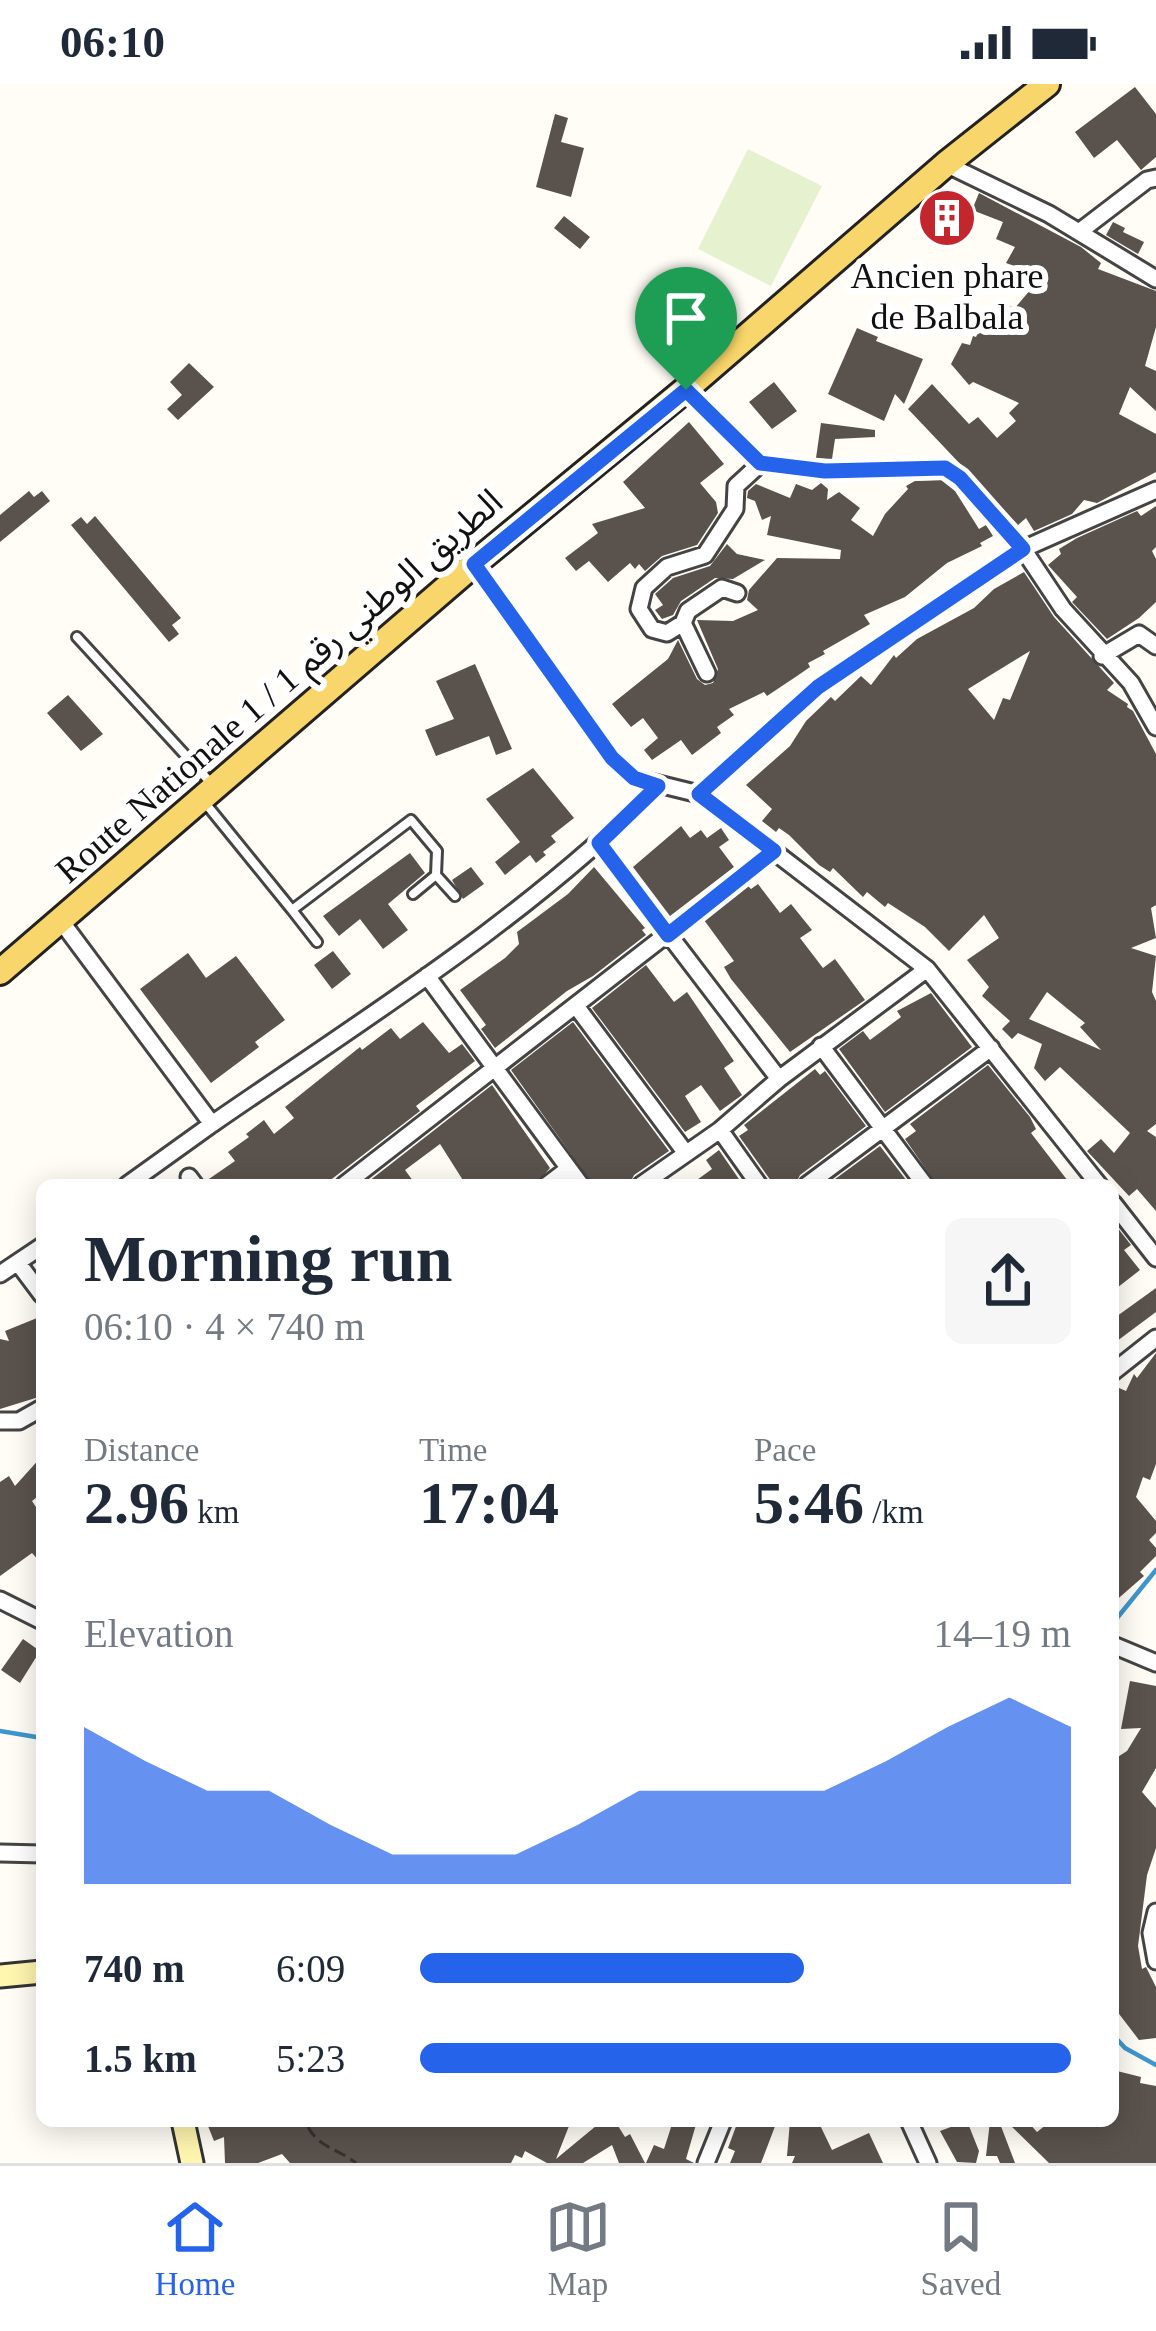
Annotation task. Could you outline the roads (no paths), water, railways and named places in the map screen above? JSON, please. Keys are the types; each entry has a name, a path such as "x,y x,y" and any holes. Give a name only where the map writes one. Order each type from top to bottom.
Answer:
{"main road":[{"name":"Route Nationale 1 / الطريق الوطني رقم 1","path":"0,971 474,564 1046,84"}],"street":[{"path":"946,164 1079,232 1156,279"},
{"path":"1079,232 1156,178"},
{"path":"686,390 760,463 825,471 945,468 960,478 1023,549 1102,656 1131,683 1156,727"},
{"path":"737,593 722,588 688,611 683,622 667,633 652,629 639,609 644,588 668,567 705,555 735,509 736,486 760,463"},
{"path":"699,794 818,687 1023,549 1156,490"},
{"path":"474,564 612,758 634,778 699,794 927,969 1093,1179"},
{"path":"683,622 706,673"},
{"path":"1102,656 1139,634 1156,646"},
{"path":"135,1179 427,976 599,843 658,786"},
{"path":"599,843 779,1078"},
{"path":"352,1179 774,851"},
{"path":"61,921 212,1124"},
{"path":"649,1179 720,1130 820,1046 927,969"},
{"path":"427,976 576,1179"},
{"path":"576,1006 685,1152"},
{"path":"820,1046 921,1179"},
{"path":"815,1179 991,1048"},
{"path":"720,1130 755,1179"},
{"path":"555,1179 568,1169"},
{"path":"1119,1211 1156,1258"},
{"path":"0,1274 36,1250"},
{"path":"18,1263 36,1287"},
{"path":"1119,1363 1156,1338"},
{"path":"0,1421 20,1421 36,1412"},
{"path":"0,1600 36,1618"},
{"path":"1119,1648 1156,1663"},
{"path":"0,1853 36,1854"},
{"path":"1156,1912 1151,1933 1156,1960"},
{"path":"0,1976 36,1973"},
{"path":"184,2127 192,2163"},
{"path":"706,2163 721,2127"},
{"path":"912,2127 928,2163"}],"lane":[{"path":"77,637 208,794 317,942"},
{"path":"292,910 411,820 437,851 436,875 455,896"},
{"path":"413,894 436,875"}],"waterway":[{"path":"1119,1616 1156,1570"},
{"path":"0,1731 36,1737"},
{"path":"1119,2042 1156,2065"}],"place":[{"name":"Ancien phare de Balbala","path":"947,218"}]}
